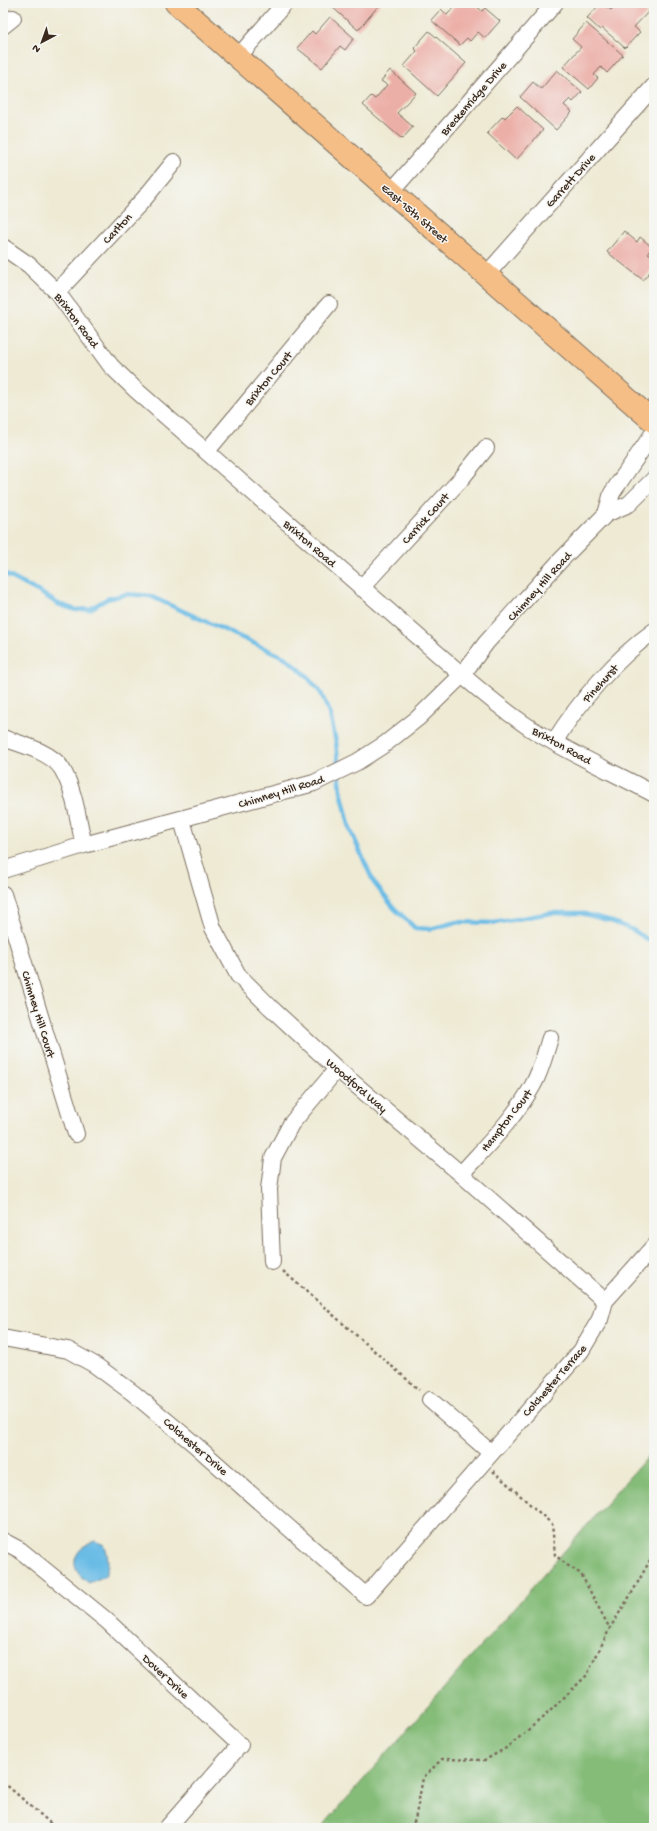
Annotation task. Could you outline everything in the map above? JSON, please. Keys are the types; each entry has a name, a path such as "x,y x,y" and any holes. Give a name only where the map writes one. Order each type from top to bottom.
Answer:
{"main road":[{"name":"East 15th Street","path":"176,3 654,422"}],"street":[{"path":"238,57 285,3"},
{"name":"Breckenridge Drive","path":"391,192 554,3"},
{"name":"Garrett Drive","path":"486,275 654,86"},
{"name":"Carlton","path":"57,292 144,199 174,162"},
{"name":"Brixton Road","path":"3,247 29,265 57,292 111,366 137,391 462,675 497,704 554,742 654,794"},
{"name":"Brixton Court","path":"207,451 329,304"},
{"path":"606,514 612,493 654,432"},
{"name":"Carrick Court","path":"361,588 461,479 486,448"},
{"path":"606,514 629,504 654,479"},
{"name":"Chimney Hill Road","path":"3,870 84,845 182,820 314,783 357,762 386,744 418,718 462,675 486,643 559,562 606,514"},
{"name":"Pinehurst","path":"554,742 571,714 633,646 654,631"},
{"path":"3,738 30,747 49,757 62,768 72,792 84,845"},
{"name":"Woodford Way","path":"182,820 213,928 238,974 270,1007 338,1069 462,1174 605,1301"},
{"name":"Chimney Hill Court","path":"3,894 76,1134"},
{"name":"Hampton Court","path":"462,1174 512,1116 533,1085 544,1061 550,1038"},
{"path":"272,1262 268,1189 273,1158 291,1124 338,1069"},
{"name":"Colchester Terrace","path":"366,1596 580,1351 600,1319 605,1301 654,1246"},
{"name":"Colchester Drive","path":"3,1338 68,1350 95,1365 133,1393 193,1443 366,1596"},
{"path":"430,1400 486,1457"},
{"name":"Dover Drive","path":"3,1541 20,1550 106,1620 240,1745 167,1828"}],"path":[{"path":"272,1262 430,1400"},
{"path":"486,1457 552,1524 556,1555 567,1565 581,1574 610,1628"},
{"path":"410,1828 415,1820 423,1778 442,1759 485,1760 508,1747 548,1713 587,1675 610,1628 654,1553"},
{"path":"3,1782 56,1828"}],"green space":[{"path":"654,1449 654,1828 321,1828"}],"water":[{"path":"95,1541 104,1545 108,1557 107,1568 105,1576 89,1583 77,1572 75,1560 81,1549"}],"building":[{"path":"333,3 381,3 358,30 331,6"},
{"path":"452,3 473,3 482,11 485,8 500,21 485,38 478,32 470,41 467,38 460,45 431,20 441,9 447,15 455,6"},
{"path":"601,3 611,10 617,3 645,3 651,9 634,27 640,32 625,48 602,28 600,30 587,18"},
{"path":"330,17 354,38 345,50 340,46 322,68 297,48 312,31 315,34"},
{"path":"586,23 623,55 607,73 601,67 594,75 598,78 589,89 563,67 581,47 572,39"},
{"path":"429,31 466,63 437,96 404,66 417,51 414,48"},
{"path":"390,70 416,93 397,113 413,127 402,139 363,105 371,96 375,99 387,85 381,81"},
{"path":"557,70 582,92 573,102 570,99 564,105 572,112 556,130 520,97 533,82 541,89"},
{"path":"517,106 543,130 516,160 487,133 503,116 505,118"},
{"path":"624,231 637,242 640,237 652,247 648,253 654,257 654,267 643,280 607,252"}],"waterway":[{"path":"3,573 41,593 58,604 76,610 90,609 107,599 127,594 150,596 286,658 306,675 321,693 330,715 336,742 341,791 350,829 374,883 394,908 415,928 430,929 457,922 494,923 551,913 581,913 608,920 633,930 654,944"}]}
